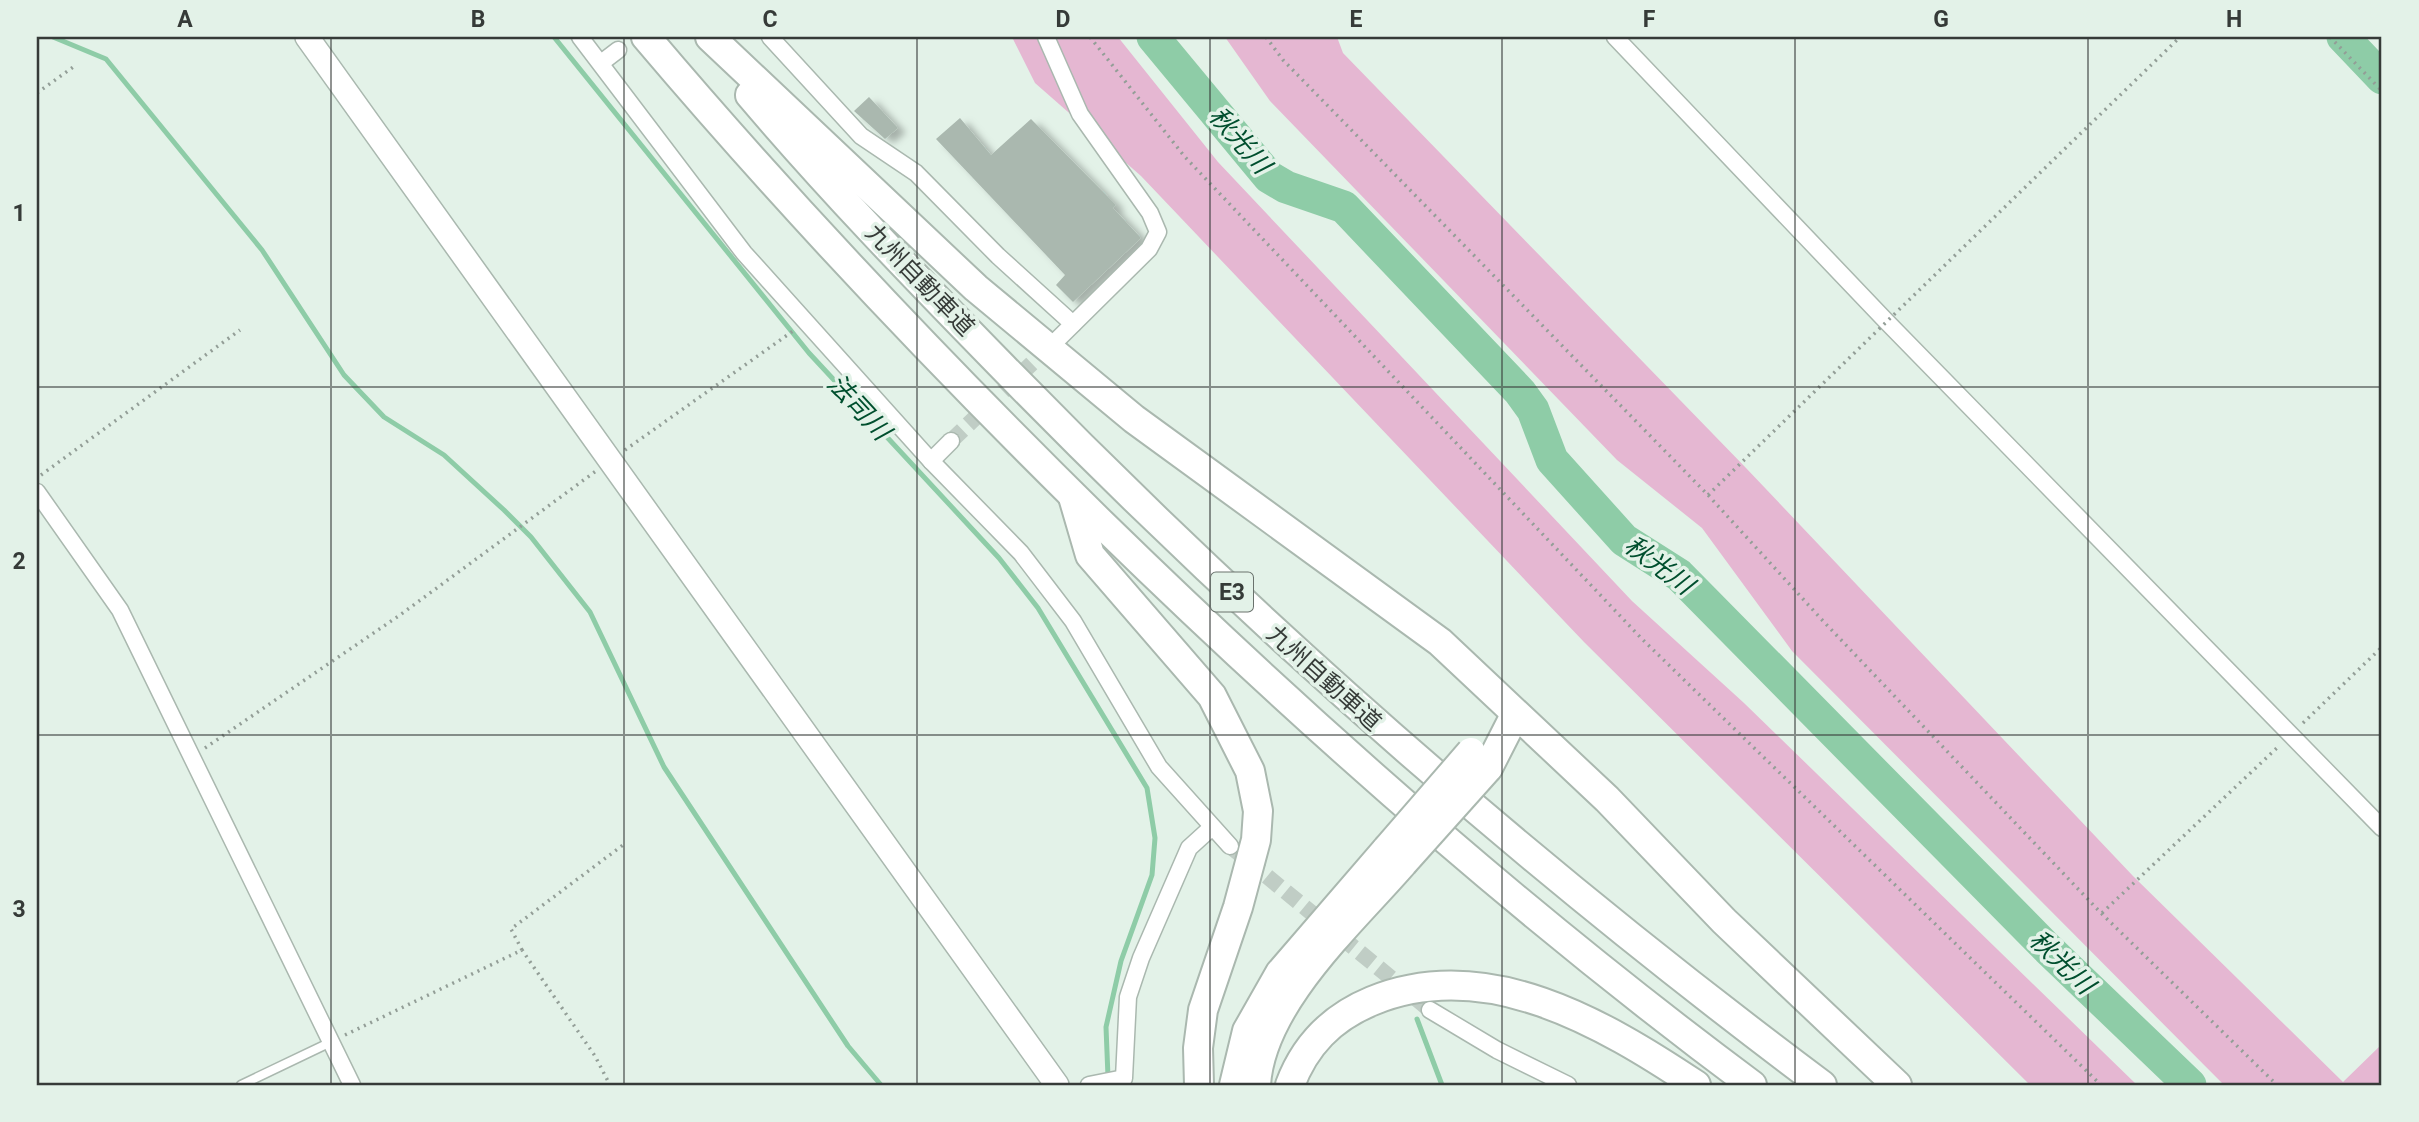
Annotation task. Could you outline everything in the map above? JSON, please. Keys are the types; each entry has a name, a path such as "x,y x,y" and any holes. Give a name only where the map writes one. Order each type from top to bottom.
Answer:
{"highway":[{"name":"九州自動車道","path":"646,37 794,208 886,306 1195,614 1365,771 1516,900 1752,1085"},
{"name":"九州自動車道","path":"700,37 784,135 916,278 1063,429 1222,584 1393,740 1542,867 1716,1006 1822,1085"},
{"path":"709,37 976,288 1133,419 1440,642 1607,799 1724,921 1897,1085"},
{"path":"1073,495 1090,555 1212,696 1250,771 1258,811 1256,840 1238,907 1203,1010 1198,1048 1199,1085"},
{"path":"1234,1085 1247,1031 1280,973 1395,856 1515,715"},
{"path":"1256,1085 1266,1036 1294,989 1395,856"},
{"path":"1290,1085 1300,1059 1327,1026 1358,1007 1393,992 1432,984 1480,987 1530,998 1577,1015 1654,1057 1696,1085"}],"street":[{"path":"307,37 1057,1085"},
{"path":"580,37 744,253 931,461 1021,553 1073,621 1159,767 1230,846"},
{"path":"771,37 861,136 916,173 998,256 1073,324"},
{"path":"1046,37 1080,114 1150,213 1158,232 1149,249 1057,340"},
{"path":"1615,37 1886,321 2292,733 2382,828"},
{"path":"601,63 618,50"},
{"path":"931,461 951,441"},
{"path":"37,492 120,610 352,1085"},
{"path":"1089,1085 1124,1078 1128,997 1141,958 1182,859 1189,848 1211,828"},
{"path":"1430,1010 1497,1050 1568,1085"}],"lane":[{"path":"241,1085 331,1042"}],"path":[{"path":"1090,37 1185,157 1642,639 1719,718 1735,728 2101,1085"},
{"path":"1266,37 1283,60 1417,199 1708,495 2101,913 2277,1085"},
{"path":"1708,495 2180,37"},
{"path":"2330,37 2382,91"},
{"path":"37,93 76,65"},
{"path":"191,758 400,615 610,460 759,357 805,321"},
{"path":"37,478 240,330"},
{"path":"2101,913 2382,647"},
{"path":"610,1085 595,1056 510,929 623,845"},
{"path":"331,1042 522,950"}],"shaded area":[{"path":"1012,37 1118,37 1218,162 1632,601 1744,703 2137,1085 2030,1085 1584,642 1141,176 1035,83"},
{"path":"1225,37 1337,37 1343,53 1746,468 2133,876 2343,1082 2382,1044 2382,1085 2224,1085 1792,651 1702,528 1617,460 1270,101"}],"building":[{"path":"869,97 898,128 885,139 854,111"},
{"path":"960,118 991,155 1031,119 1116,205 1113,208 1141,238 1073,302 1056,285 1065,275 936,139"}],"waterway":[{"path":"53,37 106,59 262,250 344,375 384,417 444,455 531,537 590,612 664,767 848,1046 881,1085"},
{"name":"法司川","path":"554,37 809,353 999,558 1038,608 1147,788 1155,838 1152,875 1121,961 1106,1027 1108,1077"},
{"name":"秋光川","path":"1153,37 1269,177 1286,187 1344,207 1520,392 1533,410 1552,460 1624,540 1679,575 2048,949 2190,1085"},
{"path":"2343,37 2382,78"},
{"path":"1417,1019 1442,1085"}],"tunnel":[{"path":"951,441 1052,344"},
{"path":"1230,846 1430,1010"}]}
